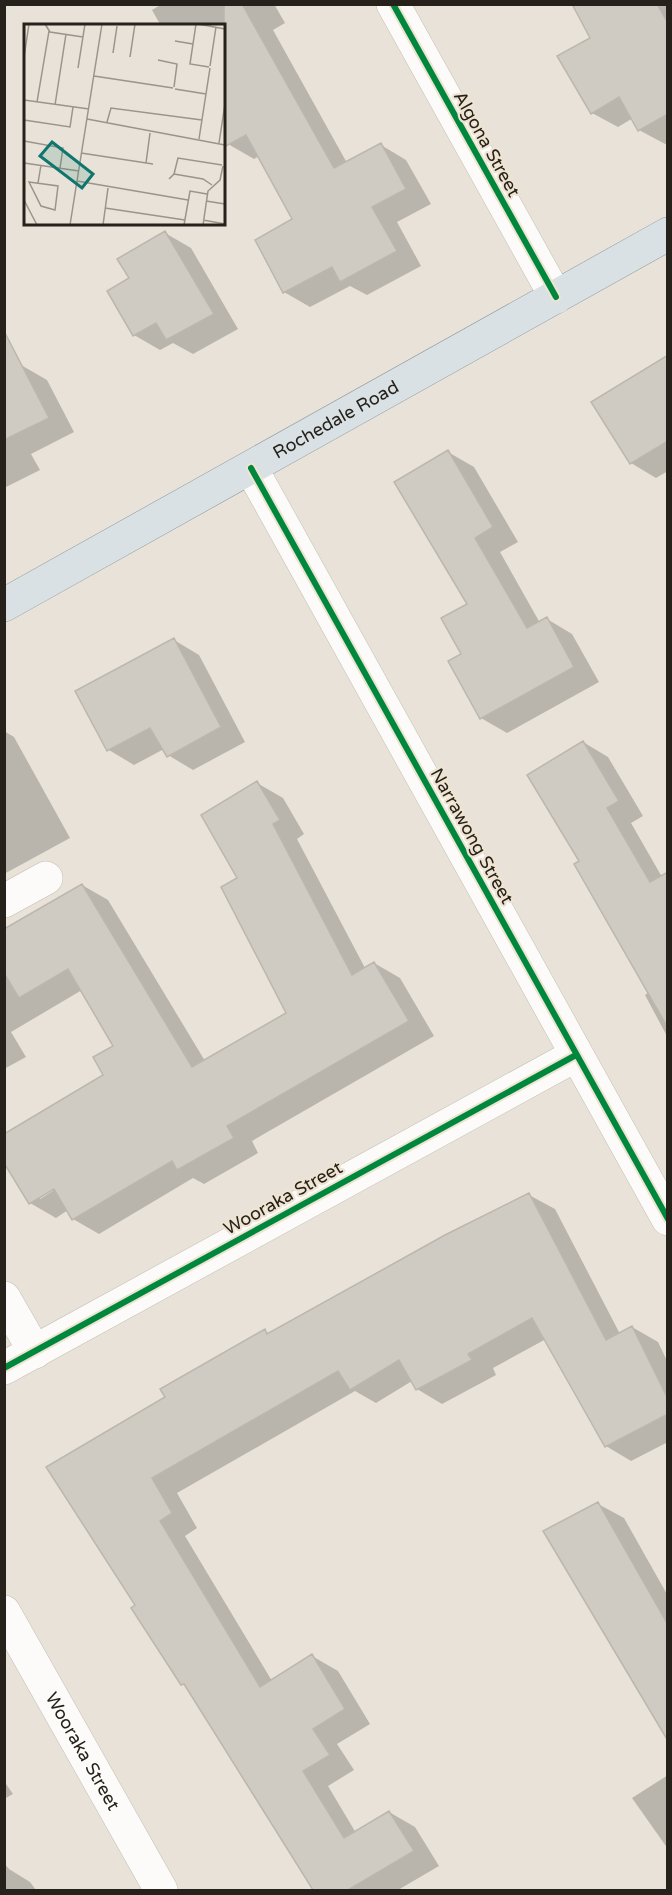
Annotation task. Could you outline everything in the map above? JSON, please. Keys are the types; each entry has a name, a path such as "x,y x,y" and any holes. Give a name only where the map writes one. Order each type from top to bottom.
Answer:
{"main road":[{"name":"Rochedale Road","path":"4,605 668,234"}],"street":[{"name":"Algona Street","path":"393,4 556,297"},
{"name":"Narrawong Street","path":"251,468 668,1219"},
{"path":"4,901 46,878"},
{"name":"Wooraka Street","path":"4,1368 576,1055"},
{"path":"4,1298 35,1352"},
{"name":"Wooraka Street","path":"4,1612 161,1890"}],"building":[{"path":"224,4 242,4 334,168 381,143 406,189 372,207 397,251 340,282 332,267 283,293 255,240 292,219 246,135 225,146"},
{"path":"572,4 657,4 668,23 668,114 638,131 619,97 591,114 557,56 590,38"},
{"path":"165,231 214,314 166,340 156,323 133,336 107,291 129,278 117,259"},
{"path":"4,331 49,418 4,440"},
{"path":"668,355 668,441 630,464 591,402"},
{"path":"448,450 493,527 475,538 527,628 547,617 574,667 480,719 448,661 461,654 441,618 467,604 394,482"},
{"path":"174,638 221,727 167,757 150,728 107,751 75,691"},
{"path":"583,741 619,801 607,808 650,882 668,872 668,1028 574,864 579,861 527,775"},
{"path":"257,781 280,820 273,824 352,975 374,962 409,1021 227,1126 234,1138 177,1170 172,1161 72,1220 54,1189 29,1204 4,1163 4,1134 103,1075 93,1057 113,1046 68,969 19,998 4,973 4,929 82,884 192,1067 286,1013 221,887 237,878 201,815"},
{"path":"529,1193 606,1340 632,1326 668,1399 668,1414 605,1447 532,1318 468,1354 472,1360 416,1390 399,1360 350,1390 338,1371 152,1478 172,1513 160,1521 260,1687 312,1654 345,1709 313,1729 330,1755 303,1771 344,1838 389,1811 414,1851 348,1890 313,1890 184,1684 181,1685 131,1608 135,1605 46,1467 165,1397 160,1389 265,1329 267,1334 445,1235"},
{"path":"598,1502 668,1625 668,1741 543,1531"}],"cycle path":[{"path":"393,4 556,297"},
{"path":"251,468 668,1219"},
{"path":"4,1368 576,1055"}]}
